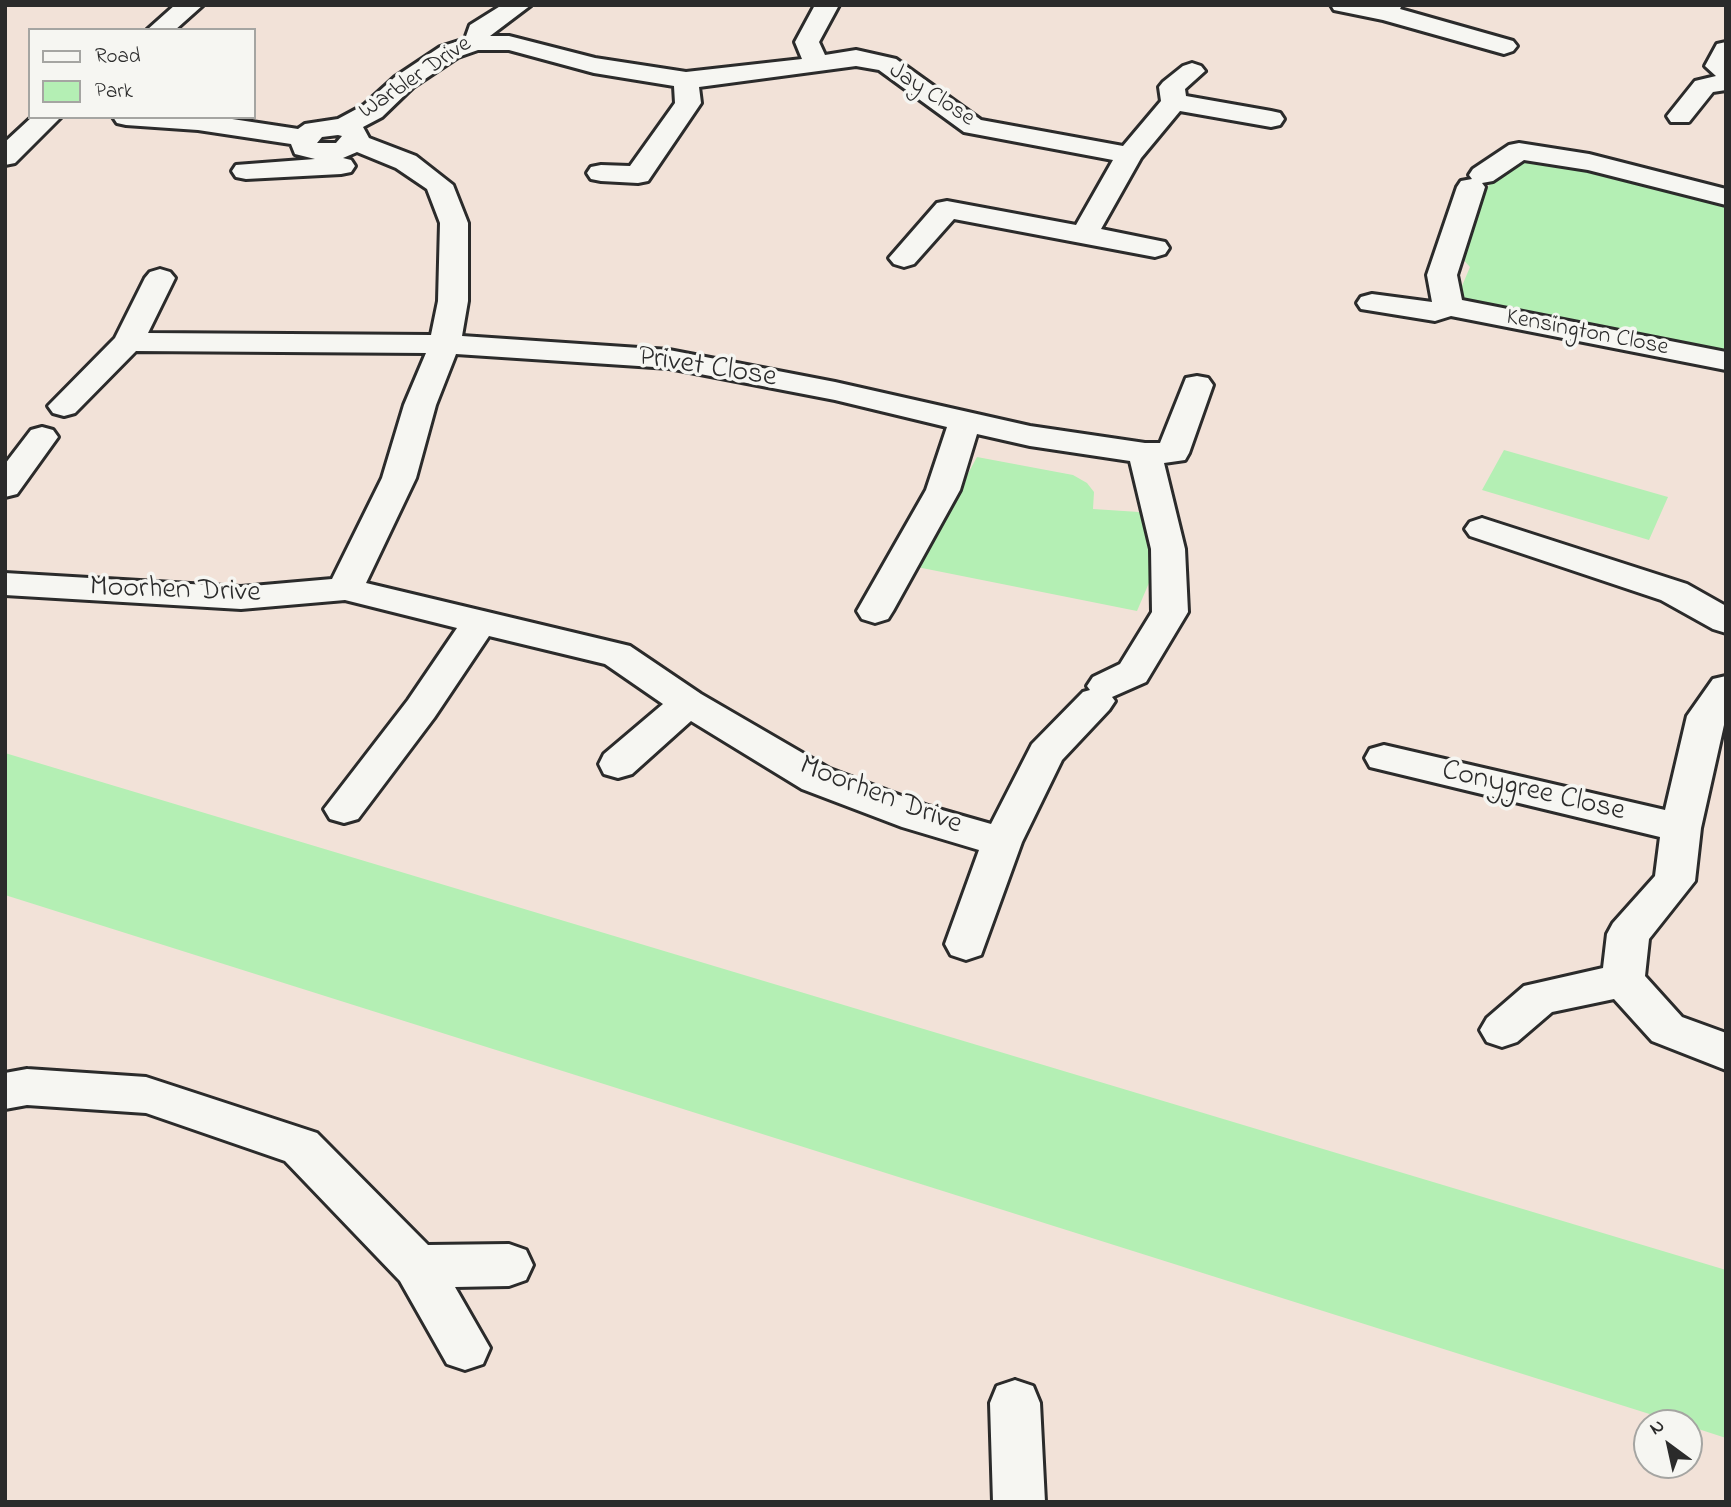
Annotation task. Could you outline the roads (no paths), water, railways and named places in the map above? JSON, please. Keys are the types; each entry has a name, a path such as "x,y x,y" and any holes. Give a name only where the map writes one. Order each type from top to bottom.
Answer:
{"street":[{"path":"162,28 191,5"},
{"name":"Warbler Drive","path":"349,135 404,82 449,52 476,43 479,30 519,5"},
{"path":"816,62 807,42 827,5"},
{"path":"1343,5 1388,9 1504,46"},
{"name":"Jay Close","path":"476,43 509,43 594,65 686,80 745,75 816,62 856,58 887,64 973,126 1129,155"},
{"path":"1726,49 1718,66 1726,71"},
{"path":"1085,233 1129,155 1174,102 1172,87 1192,71"},
{"path":"601,173 630,183 688,103 686,80"},
{"path":"1680,116 1704,86 1726,82"},
{"path":"1174,102 1271,119"},
{"path":"5,158 46,119"},
{"path":"155,119 198,122 303,138 319,129 349,135 406,162 439,185 454,223 453,301 445,344 420,405 399,478 345,589"},
{"path":"1448,306 1442,275 1477,181 1519,151 1589,162 1658,167 1726,197"},
{"path":"246,171 406,162"},
{"path":"904,258 947,209 1155,248"},
{"path":"64,407 128,342 160,278"},
{"name":"Kensington Close","path":"1372,303 1435,312 1448,306 1726,361"},
{"path":"128,342 445,344"},
{"name":"Privet Close","path":"445,344 669,359 823,389 1030,436 1145,453 1173,453 1198,385"},
{"path":"875,611 943,491 965,422"},
{"path":"5,487 42,438"},
{"name":"Moorhen Drive","path":"966,944 1002,842 1046,753 1101,694 1133,673 1170,612 1168,549 1145,453"},
{"path":"1482,529 1674,592 1726,621"},
{"name":"Moorhen Drive","path":"5,584 241,598 345,589 617,655 688,703 816,779 916,817 1002,842"},
{"path":"344,809 421,709 481,620"},
{"path":"1726,688 1706,716 1681,828 1675,881 1628,934 1623,980 1667,1029 1726,1052"},
{"path":"618,764 688,703"},
{"name":"Conygree Close","path":"1384,758 1681,828"},
{"path":"1502,1030 1539,998 1623,980"},
{"path":"5,1091 27,1087 146,1095 301,1147 417,1266 465,1348"},
{"path":"417,1266 509,1265"},
{"path":"1015,1403 1020,1502"}]}
